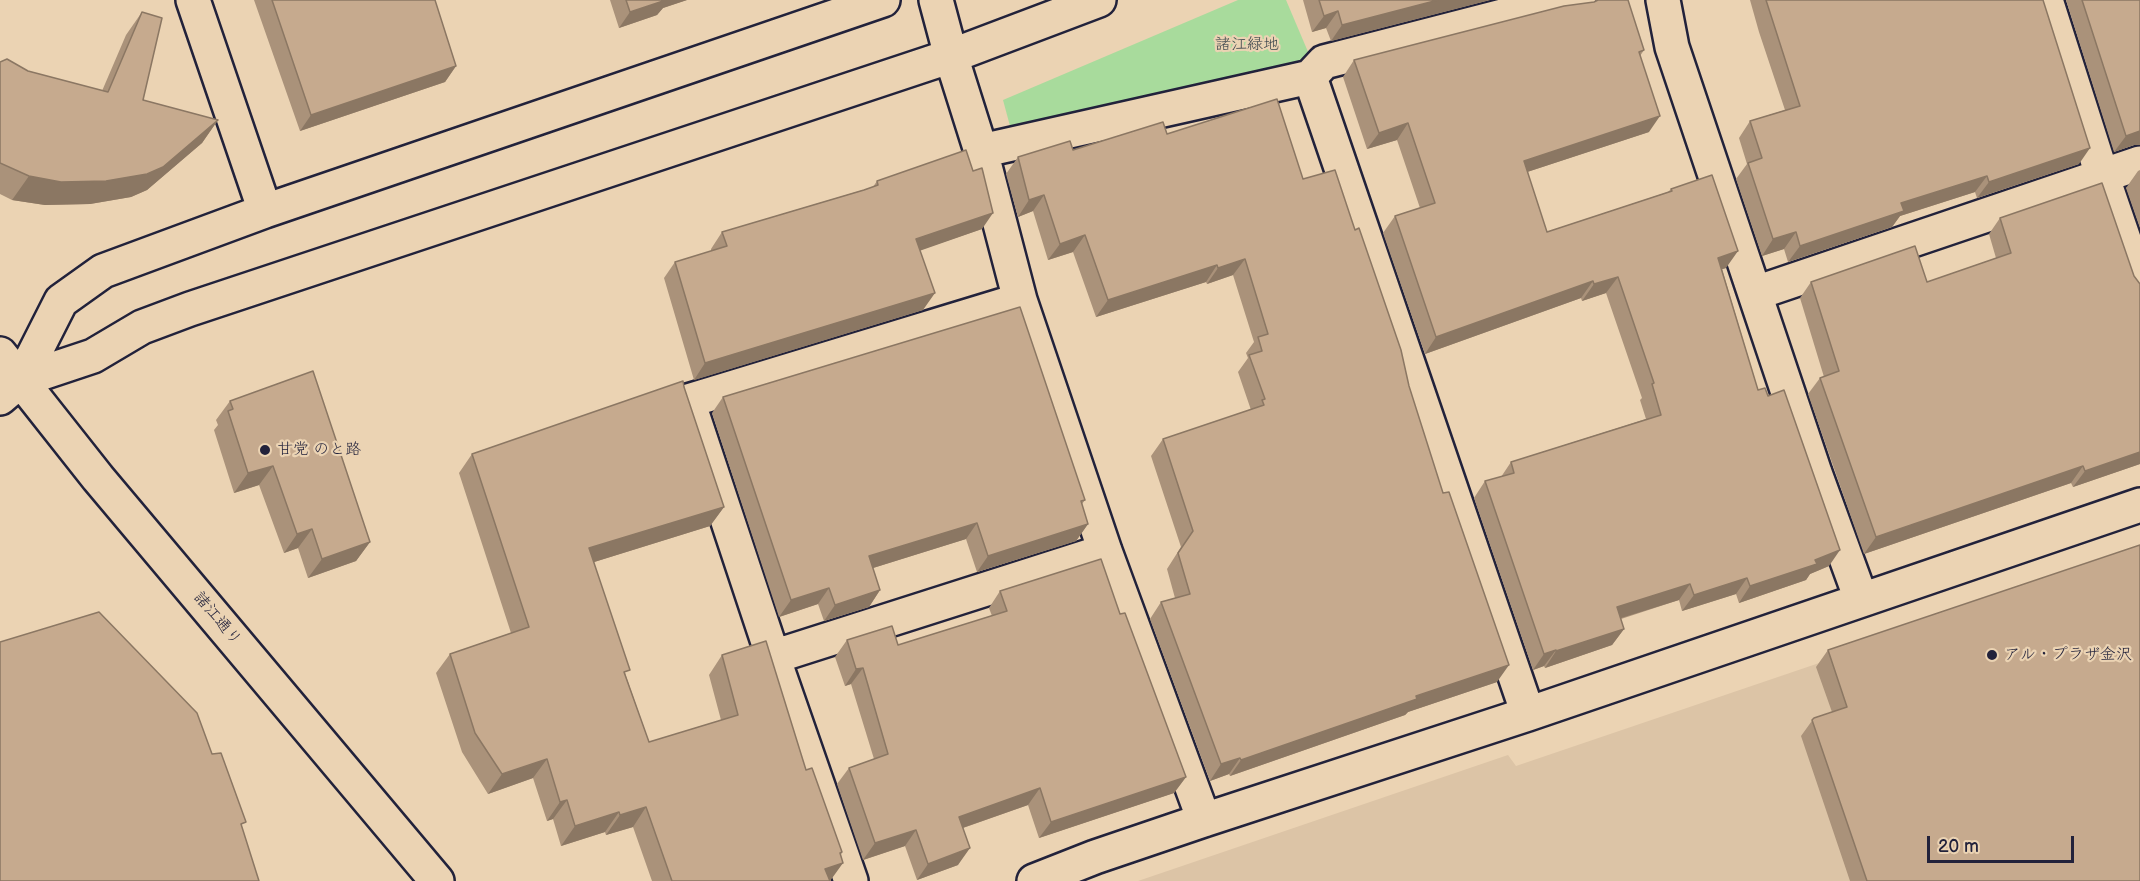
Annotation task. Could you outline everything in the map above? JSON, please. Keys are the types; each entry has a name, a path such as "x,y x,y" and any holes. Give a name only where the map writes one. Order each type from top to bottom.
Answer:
{"street":[{"path":"193,0 265,211"},
{"path":"11,389 61,301 103,271 265,211 883,0"},
{"path":"936,0 981,151 1020,300 1105,551 1204,820"},
{"path":"11,389 93,356 142,327 190,309 951,56 1099,0"},
{"path":"981,151 1310,77 1324,62 1548,4 1579,0"},
{"path":"1663,0 1672,47 1815,473 1861,599"},
{"path":"2046,0 2102,176 2140,285"},
{"path":"1310,77 1528,714"},
{"path":"1756,293 2140,163"},
{"path":"851,881 773,657 688,401 1020,300"},
{"name":"諸江通り","path":"0,354 11,389 98,478 437,881"},
{"path":"1034,881 1095,857 1528,714 2140,505"},
{"path":"773,657 1105,551"}],"shaded area":[{"name":"アル・プラザ金沢","path":"2140,554 2140,881 1138,881 1508,755 1516,766"}],"green space":[{"name":"諸江緑地","path":"1238,0 1286,0 1317,73 1017,152 1003,100"}],"building":[{"path":"272,0 435,0 456,66 311,115"},
{"path":"626,0 666,0 630,12"},
{"path":"1319,0 1438,0 1342,25 1338,11 1324,16"},
{"path":"1598,0 1628,0 1644,50 1639,52 1660,116 1524,161 1547,232 1672,191 1671,189 1712,175 1738,251 1718,258 1758,390 1765,388 1768,396 1784,390 1840,550 1815,560 1817,564 1750,586 1747,578 1694,595 1690,584 1617,607 1624,629 1544,654 1485,481 1514,473 1511,462 1661,415 1652,384 1654,383 1618,277 1594,284 1593,281 1436,337 1395,216 1435,203 1408,123 1379,133 1354,60 1564,6"},
{"path":"1766,0 2043,0 2090,148 1989,182 1987,176 1901,203 1904,211 1800,246 1796,232 1773,239 1748,163 1762,158 1750,121 1800,106"},
{"path":"2082,0 2140,0 2140,131 2126,136"},
{"path":"142,12 162,18 143,100 218,120 163,167 147,174 106,181 61,182 29,176 0,163 0,62 7,59 28,71 108,92"},
{"path":"1277,99 1303,179 1335,170 1355,230 1359,228 1401,350 1409,386 1443,493 1449,492 1509,665 1416,696 1417,699 1241,760 1240,758 1221,764 1161,602 1190,594 1178,553 1193,531 1163,439 1264,405 1262,400 1265,399 1249,355 1262,351 1258,337 1268,334 1245,259 1218,268 1217,265 1108,300 1085,235 1060,244 1044,195 1029,200 1018,157 1070,141 1073,150 1163,122 1167,134"},
{"path":"966,150 973,171 982,168 993,213 916,239 935,293 705,363 675,262 727,246 722,232 864,190 878,185 877,181"},
{"path":"2102,183 2134,276 2140,284 2140,452 2085,471 2083,466 1876,537 1820,378 1839,371 1811,282 1915,246 1927,282 2011,253 2000,218"},
{"path":"1020,307 1085,500 1081,501 1088,524 988,556 977,523 869,556 880,590 835,605 829,588 791,600 723,397"},
{"path":"313,371 370,542 322,559 312,529 297,534 273,466 248,473 228,411 233,409 230,401"},
{"path":"683,381 724,507 589,548 630,670 624,672 649,742 738,715 722,655 766,641 806,770 812,768 842,852 840,853 843,863 825,869 830,881 672,881 646,807 620,815 619,812 575,826 567,800 560,802 547,759 502,774 475,733 450,654 529,627 472,454"},
{"name":"アル・プラザ金沢","path":"2140,545 2140,881 1867,881 1812,720 1847,707 1828,650"},
{"path":"1101,559 1120,614 1125,613 1186,777 1051,822 1040,788 959,817 970,848 928,864 916,830 875,843 849,768 888,754 863,668 856,669 847,640 892,626 898,645 1007,611 1000,591"},
{"path":"99,612 197,713 212,754 221,753 246,822 241,824 259,881 0,881 0,642"}],"place":[{"name":"甘党 のと路","path":"265,450"},
{"name":"アル・プラザ金沢","path":"1992,655"}]}
